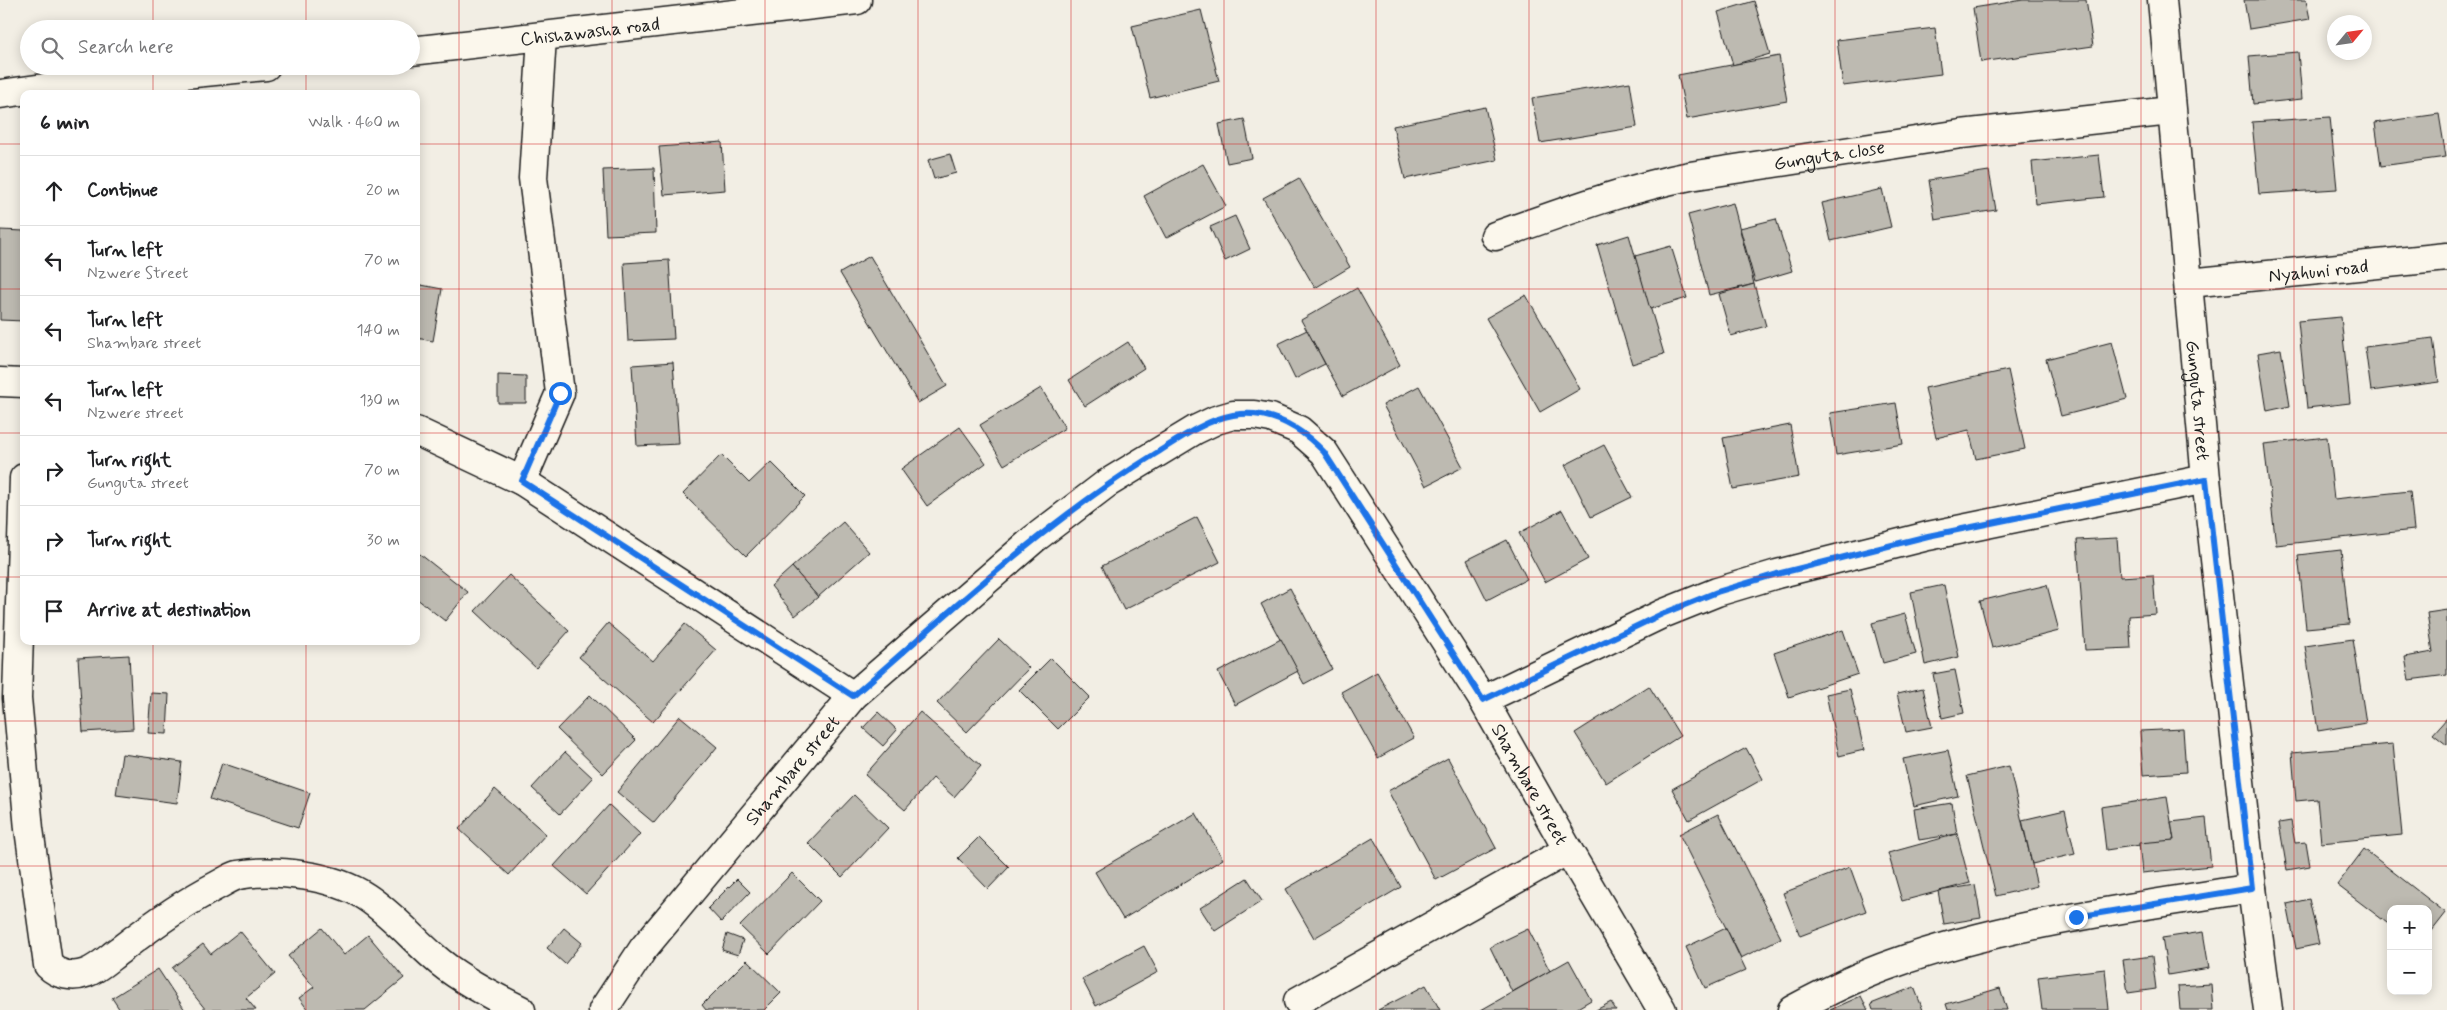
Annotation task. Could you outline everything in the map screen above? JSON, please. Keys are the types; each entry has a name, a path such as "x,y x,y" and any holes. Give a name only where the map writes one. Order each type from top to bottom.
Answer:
{"street":[{"name":"Chishawasha road","path":"420,50 857,0"},
{"name":"Gunguta street","path":"2162,0 2206,479 2252,888 2268,1010"},
{"path":"522,481 560,393 533,178 542,37"},
{"path":"29,90 174,75"},
{"path":"0,94 20,91"},
{"name":"Gunguta close","path":"1495,236 1651,183 1961,134 2171,111"},
{"name":"Nyahuni road","path":"2189,284 2447,257"},
{"path":"0,382 20,383"},
{"name":"Shambare street","path":"603,1010 643,949 853,696 1034,539 1106,484 1195,430 1233,415 1254,414 1289,424 1324,452 1483,700 1662,1010"},
{"path":"420,433 522,481 853,696"},
{"path":"1483,700 1662,614 1725,589 1928,536 2206,479"},
{"path":"20,604 17,698 29,829 48,965 62,974 85,974 164,917 204,892 236,876 258,873 285,874 319,879 346,887 365,896 392,917 435,958 498,999 521,1010"},
{"path":"1298,1002 1568,850"},
{"path":"1792,1010 1833,988 1891,964 1982,936 2076,917 2252,888"}],"building":[{"path":"2023,0 2086,0 2093,46 1981,62 1973,8"},
{"path":"2244,0 2306,0 2310,19 2249,29"},
{"path":"1754,1 1770,54 1733,65 1718,12"},
{"path":"1201,10 1219,81 1150,98 1132,26"},
{"path":"1935,28 1941,74 1843,86 1837,40"},
{"path":"2298,52 2302,99 2253,104 2249,56"},
{"path":"1779,56 1787,101 1687,119 1678,75"},
{"path":"1630,82 1637,127 1540,143 1532,98"},
{"path":"1485,107 1497,160 1405,179 1393,126"},
{"path":"2439,114 2446,157 2381,166 2375,123"},
{"path":"2330,117 2337,189 2259,194 2252,122"},
{"path":"1244,119 1252,158 1227,163 1219,124"},
{"path":"722,142 725,190 664,195 659,147"},
{"path":"950,154 956,173 934,179 928,160"},
{"path":"2099,155 2104,197 2036,204 2032,162"},
{"path":"1203,164 1226,206 1166,238 1144,196"},
{"path":"654,168 656,233 606,235 603,170"},
{"path":"1989,171 1996,210 1935,220 1929,180"},
{"path":"1299,178 1350,267 1315,288 1263,198"},
{"path":"1882,189 1891,227 1831,241 1822,203"},
{"path":"1733,203 1754,284 1709,295 1688,215"},
{"path":"1235,216 1250,249 1225,261 1210,227"},
{"path":"1776,219 1792,271 1755,282 1740,228"},
{"path":"0,230 20,231 20,321 0,320"},
{"path":"1629,235 1664,354 1632,364 1597,245"},
{"path":"1671,246 1687,298 1650,309 1635,256"},
{"path":"870,256 947,386 918,403 840,273"},
{"path":"669,260 674,339 628,341 624,263"},
{"path":"1754,284 1766,326 1731,336 1719,294"},
{"path":"420,285 442,289 433,341 420,339"},
{"path":"1357,288 1400,365 1343,396 1301,320"},
{"path":"1526,295 1580,389 1540,412 1486,318"},
{"path":"2341,317 2350,403 2307,408 2298,321"},
{"path":"1307,330 1325,364 1295,379 1278,344"},
{"path":"2433,338 2439,382 2371,391 2365,347"},
{"path":"1128,342 1144,368 1085,406 1069,380"},
{"path":"2112,342 2127,399 2061,416 2046,359"},
{"path":"2281,349 2290,406 2267,411 2258,353"},
{"path":"673,362 679,444 637,446 632,365"},
{"path":"2008,370 2025,449 1976,459 1969,430 1936,438 1925,388"},
{"path":"498,375 526,376 526,403 498,403"},
{"path":"1419,386 1463,467 1426,486 1383,405"},
{"path":"1041,388 1065,428 1004,465 980,425"},
{"path":"1896,403 1903,444 1836,455 1830,413"},
{"path":"1790,425 1799,477 1733,489 1723,438"},
{"path":"960,427 986,463 927,506 901,469"},
{"path":"2327,437 2334,499 2410,491 2414,530 2276,545 2264,444"},
{"path":"1604,445 1632,497 1591,517 1565,465"},
{"path":"721,455 749,483 771,462 805,496 746,556 683,494"},
{"path":"1562,510 1588,559 1545,582 1519,533"},
{"path":"1197,517 1220,562 1124,610 1102,566"},
{"path":"843,522 869,552 818,597 792,567"},
{"path":"2117,538 2120,577 2153,575 2156,614 2129,616 2131,648 2085,650 2077,540"},
{"path":"1507,540 1527,579 1487,600 1467,560"},
{"path":"2341,550 2349,624 2306,628 2298,555"},
{"path":"420,554 468,592 445,621 420,601"},
{"path":"792,567 818,597 795,616 771,586"},
{"path":"509,575 569,631 536,668 475,611"},
{"path":"1944,585 1959,657 1925,665 1911,592"},
{"path":"2047,585 2059,631 1992,648 1980,601"},
{"path":"1290,588 1332,669 1304,684 1261,604"},
{"path":"2447,610 2447,675 2409,680 2405,657 2433,652 2427,613"},
{"path":"1905,614 1916,654 1883,663 1872,623"},
{"path":"608,623 653,661 685,624 716,650 653,722 579,657"},
{"path":"1843,630 1858,674 1789,697 1774,653"},
{"path":"999,639 1029,668 967,732 937,703"},
{"path":"1281,639 1298,671 1235,705 1218,672"},
{"path":"2353,639 2366,723 2318,731 2305,646"},
{"path":"129,655 133,729 83,732 78,658"},
{"path":"1051,658 1090,697 1058,729 1019,690"},
{"path":"1955,670 1964,713 1942,718 1933,674"},
{"path":"1377,672 1414,738 1378,758 1341,692"},
{"path":"1649,686 1680,736 1606,783 1575,733"},
{"path":"1923,688 1932,727 1906,732 1897,694"},
{"path":"1850,689 1864,750 1839,756 1826,694"},
{"path":"151,693 169,694 167,734 148,733"},
{"path":"590,695 636,740 603,774 557,729"},
{"path":"878,712 897,730 883,746 863,728"},
{"path":"920,712 981,766 954,797 933,778 905,810 865,775"},
{"path":"680,716 717,747 654,823 617,792"},
{"path":"2447,718 2447,745 2433,734"},
{"path":"2183,729 2186,772 2143,775 2140,731"},
{"path":"2393,744 2402,835 2321,843 2317,799 2296,801 2292,753"},
{"path":"1746,748 1763,779 1689,820 1672,789"},
{"path":"1948,750 1958,796 1914,806 1903,759"},
{"path":"565,752 593,778 560,814 532,788"},
{"path":"122,754 182,762 177,803 116,795"},
{"path":"1448,758 1496,848 1436,880 1388,791"},
{"path":"222,763 310,793 298,828 210,799"},
{"path":"2009,766 2037,886 1996,896 1967,776"},
{"path":"495,789 546,834 509,875 459,829"},
{"path":"854,795 888,828 842,877 808,843"},
{"path":"2167,797 2174,840 2106,850 2101,807"},
{"path":"1952,803 1957,834 1919,840 1914,809"},
{"path":"609,805 640,834 586,894 554,866"},
{"path":"2065,810 2075,854 2032,864 2022,820"},
{"path":"1196,813 1223,859 1123,919 1095,872"},
{"path":"1718,814 1781,938 1741,958 1679,834"},
{"path":"2206,818 2211,866 2142,873 2139,843 2174,840 2171,822"},
{"path":"2291,821 2295,843 2306,842 2310,866 2287,870 2279,823"},
{"path":"1957,834 1970,883 1902,901 1888,853"},
{"path":"979,837 1009,867 988,889 958,858"},
{"path":"1373,838 1401,887 1314,938 1286,889"},
{"path":"2364,849 2446,913 2432,931 2432,905 2387,905 2387,923 2337,885"},
{"path":"1850,867 1866,911 1800,936 1783,893"},
{"path":"792,873 820,901 769,954 740,926"},
{"path":"1247,878 1262,901 1215,931 1200,908"},
{"path":"737,879 750,892 721,922 708,908"},
{"path":"1975,885 1981,918 1944,924 1938,891"},
{"path":"2309,899 2319,944 2296,949 2287,904"},
{"path":"322,928 344,955 368,935 404,978 365,1010 308,1010 299,998 314,987 288,956"},
{"path":"564,928 582,943 565,964 547,948"},
{"path":"1726,928 1746,970 1705,988 1686,947"},
{"path":"1528,929 1550,971 1512,992 1490,947"},
{"path":"240,931 275,974 246,998 256,1010 206,1010 172,968 203,944 211,954"},
{"path":"2203,932 2209,968 2168,975 2162,938"},
{"path":"727,934 743,940 738,955 722,950"},
{"path":"1144,946 1158,972 1096,1006 1082,979"},
{"path":"2152,956 2156,989 2128,993 2123,960"},
{"path":"747,960 781,993 764,1010 706,1010 702,1005"},
{"path":"1569,960 1591,1000 1574,1010 1481,1010"},
{"path":"158,969 185,1010 120,1010 112,998"},
{"path":"2105,969 2109,1010 2042,1010 2038,977"},
{"path":"2211,984 2213,1010 2180,1010 2178,986"},
{"path":"1426,985 1440,1010 1378,1010"},
{"path":"1914,987 1923,1010 1873,1010 1871,1004"},
{"path":"2000,988 2007,1010 1948,1010 1946,1004"},
{"path":"1861,996 1868,1010 1830,1010"},
{"path":"1611,1002 1616,1010 1596,1010"}],"route":[{"path":"560,393 522,481 853,696 1034,539 1106,484 1195,430 1216,420 1233,415 1254,414 1289,424 1313,441 1324,452 1483,700 1662,614 1717,592 1777,574 1928,536 2206,479 2252,888 2076,917"}]}
